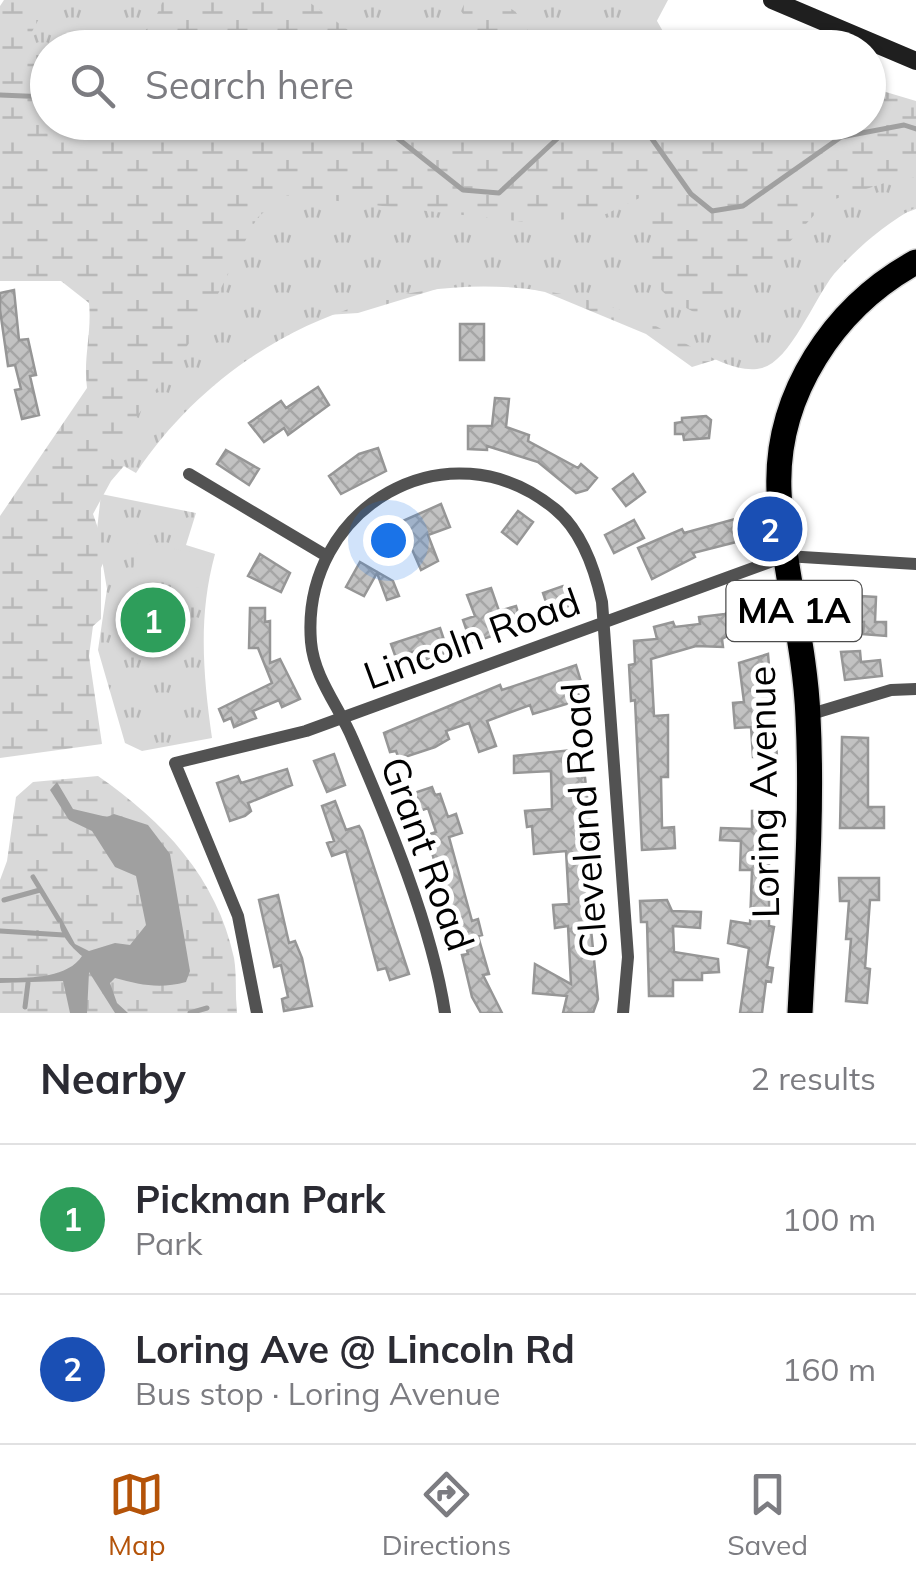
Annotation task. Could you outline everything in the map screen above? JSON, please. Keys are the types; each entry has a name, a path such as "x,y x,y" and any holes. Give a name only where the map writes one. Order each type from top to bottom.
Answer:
{"highway":[{"name":"Loring Avenue","path":"800,1013 807,886 808,715 786,556 780,460 800,386 848,312 868,292 916,262"}],"street":[{"path":"772,0 843,30"},
{"path":"886,48 916,61"},
{"path":"188,474 325,555"},
{"name":"Cleveland Road","path":"325,555 350,519 367,503 397,487 458,474 490,477 522,487 558,510 595,572 602,624 628,958 623,1013"},
{"name":"Grant Road","path":"325,555 314,602 311,644 329,695 344,718 384,810 440,977 445,1013"},
{"path":"786,556 916,564"},
{"name":"Lincoln Road","path":"257,1013 238,916 175,763 344,718 786,556"},
{"path":"808,715 891,690 916,688"}],"green space":[{"path":"4,0 655,0 662,30 30,30 30,140 886,140 886,92 916,101 916,209 862,229 724,357 692,367 646,334 545,292 473,278 358,313 311,316 205,372 111,481 93,514 107,554 101,568 101,619 93,626 89,656 102,744 0,758 0,516 87,388 90,314 89,303 61,281 0,281 0,6"},
{"path":"49,0 163,0 146,30 33,30"},
{"path":"306,0 466,0 461,11 474,30 348,30"},
{"path":"493,0 668,0 652,30 528,30 515,11"},
{"path":"906,176 916,178 916,207 862,245 843,264 792,342 762,368 732,366 632,314 563,294 493,287 424,291 356,306 292,333 233,370 181,417 136,473 108,457 202,325 257,218 284,195 535,223 606,214 650,193 650,265 654,278 662,291 703,316 765,269 826,202"},
{"path":"101,494 196,513 186,545 215,554 206,600 204,645 212,738 142,751 125,743 98,650 107,589 97,530"},
{"path":"138,542 211,556 205,589 132,576"},
{"path":"98,776 165,832 201,877 226,929 234,958 237,1013 0,1013 0,880 7,861 16,797 33,782"}],"shaded area":[{"path":"57,782 73,809 107,817 114,814 148,825 170,854 190,971 186,982 167,985 115,978 110,983 117,1003 128,1013 115,1013 89,972 87,1013 70,1013 63,981 0,983 0,978 46,976 75,964 82,956 62,933 61,918 75,944 89,951 115,943 130,945 146,925 136,876 115,867 92,831 69,820 50,790"}],"building":[{"path":"14,290 19,340 28,339 36,375 30,376 39,415 22,419 15,390 21,389 15,365 8,366 0,310 0,293"},
{"path":"460,324 484,324 484,360 460,360"},
{"path":"318,387 329,405 288,435 284,428 264,442 249,423 281,401 286,408"},
{"path":"495,398 509,399 506,427 529,435 528,441 578,468 581,464 597,478 587,490 576,493 538,462 487,446 487,450 468,449 468,426 492,426"},
{"path":"706,416 711,420 709,438 684,440 683,434 675,434 675,423 682,422 682,418"},
{"path":"378,448 386,471 341,494 329,476 359,454"},
{"path":"226,450 259,469 249,485 217,464"},
{"path":"633,474 645,492 626,506 613,489"},
{"path":"441,504 450,527 428,535 438,561 421,570 408,540 394,545 387,528"},
{"path":"518,511 533,522 517,544 502,532"},
{"path":"735,519 740,541 693,553 695,557 652,579 638,548 682,529 684,533"},
{"path":"634,520 644,538 614,553 605,535"},
{"path":"260,554 290,573 281,592 248,576"},
{"path":"360,562 393,581 399,596 387,600 377,573 364,596 346,587"},
{"path":"563,586 569,588 575,603 550,614 543,593"},
{"path":"491,588 499,611 516,606 522,626 471,643 463,620 475,616 467,595"},
{"path":"843,595 876,597 875,622 886,622 886,636 863,634 864,622 842,621"},
{"path":"748,603 757,621 722,639 723,647 696,646 651,659 654,716 668,715 668,777 661,777 662,828 674,827 675,848 642,850 635,700 631,701 629,665 635,664 634,641 657,639 654,627 673,622 675,627 700,624 699,617 725,614"},
{"path":"250,608 265,608 265,622 270,621 270,663 280,659 300,699 282,707 279,700 253,711 256,718 234,727 231,718 224,721 219,709 272,683 258,648 249,648"},
{"path":"440,628 448,652 427,659 424,648 396,658 391,644"},
{"path":"860,651 861,662 880,660 882,676 845,680 841,652"},
{"path":"768,654 777,756 753,757 751,727 735,728 733,703 744,702 739,663"},
{"path":"576,665 582,685 576,686 580,700 533,714 530,705 487,721 496,746 479,752 469,723 446,731 449,739 435,747 399,759 396,751 390,752 384,733 500,685 502,690"},
{"path":"842,737 868,738 868,807 884,807 884,828 840,828"},
{"path":"582,749 591,834 588,899 598,999 593,1013 563,1013 567,996 533,993 535,964 571,984 568,926 555,928 553,905 569,904 566,851 534,854 532,826 527,827 525,811 552,809 551,771 514,773 514,756"},
{"path":"334,754 345,785 327,792 314,761"},
{"path":"287,769 292,785 248,803 251,811 230,821 217,783 238,776 241,783"},
{"path":"432,787 435,795 440,794 448,817 456,814 462,833 449,837 472,921 478,919 482,935 478,936 489,974 483,975 502,1013 481,1013 472,997 462,955 468,954 461,928 454,930 427,835 436,832 428,808 417,812 411,794"},
{"path":"335,801 346,830 359,826 362,831 409,974 390,980 386,968 378,970 346,851 332,856 327,843 334,841 322,806"},
{"path":"774,810 774,834 769,834 769,926 774,927 767,967 773,968 771,982 766,981 762,1013 740,1013 749,948 728,943 731,921 750,924 752,870 740,870 741,841 720,840 721,828 752,829 752,811"},
{"path":"839,878 879,878 879,900 870,900 865,968 870,969 867,1003 846,1001 851,939 846,939 849,901 840,901"},
{"path":"278,895 289,943 295,941 302,958 312,1006 284,1011 282,999 288,997 281,965 274,967 259,900"},
{"path":"667,900 672,911 701,912 700,928 673,926 674,952 718,959 719,972 702,973 702,980 673,980 673,996 649,996 647,922 641,922 640,901"}],"waterway":[{"path":"0,95 30,96"},
{"path":"886,128 904,125 916,129"},
{"path":"400,140 463,190 499,193 556,140"},
{"path":"653,140 691,194 712,211 743,206 837,140"},
{"path":"33,877 59,920"},
{"path":"4,900 40,890"},
{"path":"0,931 64,935"},
{"path":"25,1007 28,983"},
{"path":"190,1013 207,1008"}],"place":[{"name":"Loring Ave @ Lincoln Rd","path":"770,529"},
{"name":"Pickman Park","path":"153,620"}]}
